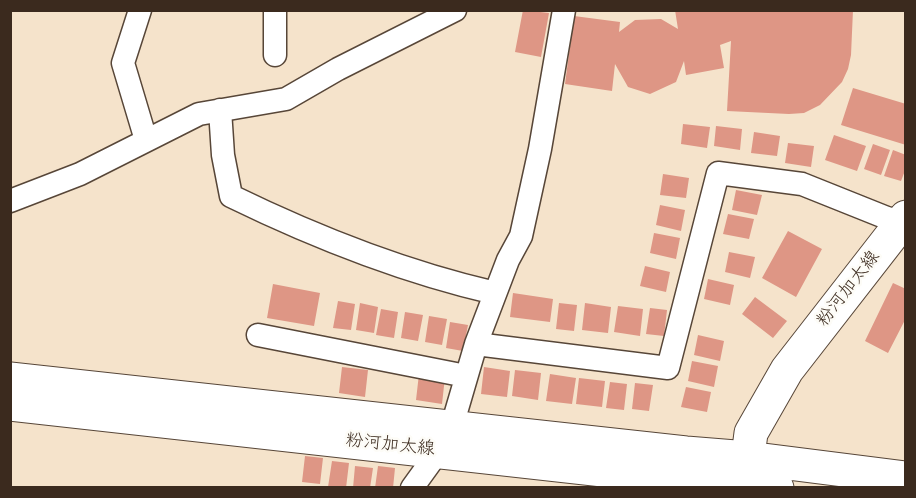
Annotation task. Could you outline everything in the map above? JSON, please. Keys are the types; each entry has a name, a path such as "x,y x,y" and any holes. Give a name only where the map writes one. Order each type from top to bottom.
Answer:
{"main road":[{"name":"粉河加太線","path":"10,404 445,439 686,453 746,471 751,433 787,370 904,220"},
{"name":"粉河加太線","path":"10,379 445,439"},
{"path":"746,471 906,478"},
{"path":"746,471 777,488"}],"street":[{"path":"140,10 123,63 146,140"},
{"path":"275,10 275,55"},
{"path":"10,201 80,174 199,114 286,99 338,69 454,10"},
{"path":"412,488 445,439 495,293 508,260 521,236 540,149 564,10"},
{"path":"220,110 223,156 231,196 378,259 439,280 495,293"},
{"path":"476,344 668,368 718,173 802,184 887,218 904,220"},
{"path":"258,335 466,376"}],"building":[{"path":"523,10 549,13 541,57 515,52"},
{"path":"675,10 853,10 851,55 848,69 842,82 820,105 804,113 789,114 727,111 731,41 720,45 724,68 686,75 684,61 676,82 650,94 628,87 615,64 612,91 565,84 574,16 620,22 619,32 635,20 661,19 678,29"},
{"path":"853,88 906,104 906,145 841,125"},
{"path":"683,124 710,127 707,148 681,144"},
{"path":"716,126 742,129 740,150 714,146"},
{"path":"754,132 780,136 777,156 751,153"},
{"path":"834,135 866,146 857,171 825,160"},
{"path":"788,143 814,146 811,167 785,163"},
{"path":"873,144 890,150 881,175 864,169"},
{"path":"893,150 906,155 906,168 901,181 884,176"},
{"path":"663,174 689,178 686,198 660,195"},
{"path":"736,190 762,195 757,215 732,210"},
{"path":"660,205 685,210 681,231 656,225"},
{"path":"728,214 754,219 749,239 723,234"},
{"path":"788,231 822,249 796,297 762,278"},
{"path":"654,233 680,238 676,259 650,253"},
{"path":"729,252 755,257 750,278 725,272"},
{"path":"645,266 670,272 666,292 640,286"},
{"path":"708,279 734,285 730,305 704,299"},
{"path":"893,283 906,289 906,318 888,353 865,341"},
{"path":"273,284 320,293 314,326 267,318"},
{"path":"513,293 553,299 550,322 510,317"},
{"path":"755,297 787,321 773,338 742,314"},
{"path":"338,301 355,304 351,330 333,328"},
{"path":"360,303 378,307 374,333 356,330"},
{"path":"559,303 577,305 574,331 556,329"},
{"path":"585,303 611,307 608,333 582,330"},
{"path":"618,306 643,309 640,336 614,332"},
{"path":"650,308 667,310 664,336 646,334"},
{"path":"381,309 398,312 394,338 376,335"},
{"path":"405,312 423,315 418,341 401,338"},
{"path":"429,316 447,319 442,345 425,342"},
{"path":"450,322 468,325 463,351 446,348"},
{"path":"698,335 724,341 720,361 694,355"},
{"path":"692,361 718,366 714,387 688,381"},
{"path":"342,367 368,370 365,397 339,393"},
{"path":"484,367 510,371 507,397 481,394"},
{"path":"515,370 541,373 538,400 512,396"},
{"path":"419,374 445,377 442,404 416,400"},
{"path":"550,374 576,378 572,404 546,401"},
{"path":"579,378 605,381 602,407 576,404"},
{"path":"610,382 627,384 624,410 606,408"},
{"path":"635,383 653,385 649,411 632,409"},
{"path":"686,387 711,392 707,412 681,407"},
{"path":"305,456 323,458 320,484 302,482"},
{"path":"332,461 349,463 346,488 328,487"},
{"path":"355,466 373,468 370,488 353,488"},
{"path":"378,466 395,468 393,488 375,488"}]}
